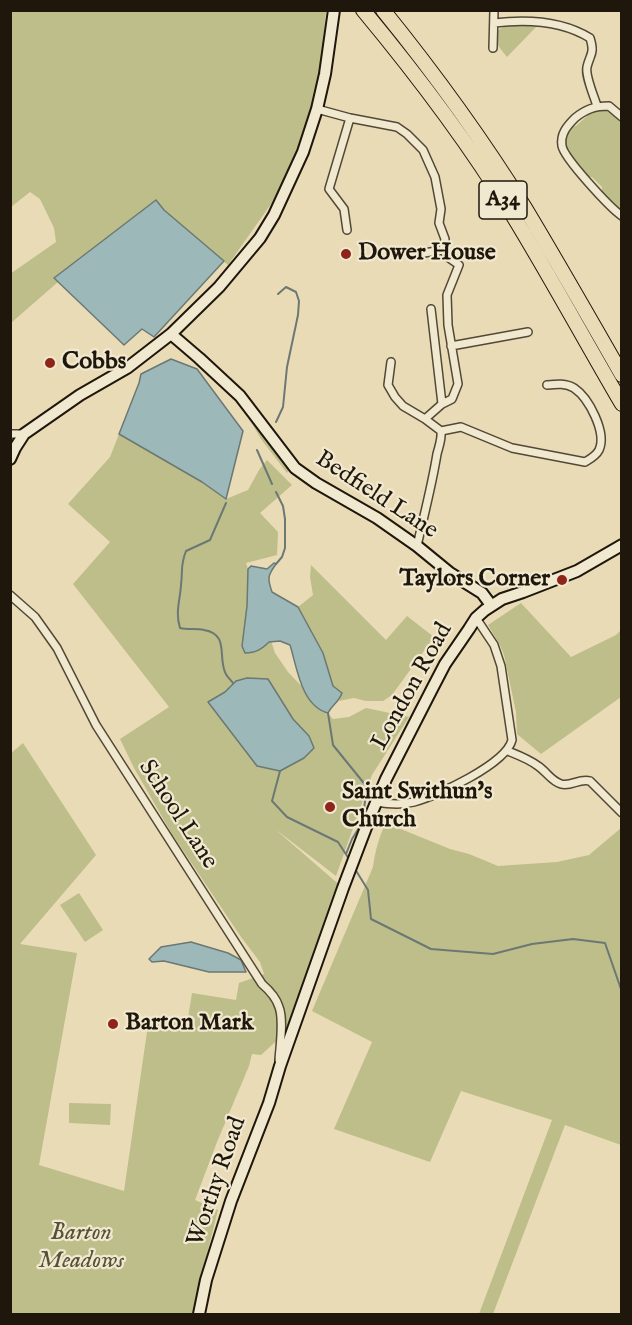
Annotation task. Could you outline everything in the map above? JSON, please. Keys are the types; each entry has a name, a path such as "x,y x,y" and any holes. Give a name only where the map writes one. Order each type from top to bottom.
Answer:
{"highway":[{"name":"A34","path":"363,10 429,92 493,184 621,404"},
{"name":"A34","path":"383,10 422,58 494,161 525,209 621,375"}],"street":[{"path":"10,459 24,434 80,395 127,368 171,334 219,287 260,238 288,186 303,152 317,109 325,74 334,10"},
{"path":"493,48 494,10"},
{"path":"494,23 530,20 575,30 590,38 593,52 587,66 587,75 597,105"},
{"path":"621,117 609,105 597,105 588,108 562,133 563,151 569,160 621,216"},
{"path":"317,109 397,127 423,150 435,177 441,209 439,223 445,238 443,250 459,265 447,295 448,325 458,384 452,399 442,404 425,419"},
{"path":"347,230 344,209 329,189 350,118"},
{"path":"424,253 443,250"},
{"path":"431,309 442,404"},
{"path":"452,346 528,332"},
{"name":"Bedfield Lane","path":"171,334 240,396 295,468 316,483 377,518 450,573 482,593 491,605"},
{"path":"391,362 388,386 395,398 441,431 442,438 417,546"},
{"path":"441,431 461,427 512,448 585,462 599,450 599,423 586,400 575,388 560,383 547,385"},
{"path":"10,434 24,434"},
{"name":"London Road","path":"280,1065 376,802 445,664 476,618 491,605 577,571 621,545"},
{"name":"School Lane","path":"10,595 35,617 57,648 96,725 262,984 272,993 280,1008 280,1065"},
{"path":"376,802 412,803 437,794 485,769 507,751 512,740 501,666 494,645 476,618"},
{"path":"507,751 539,766 560,784 568,785 585,779 590,781 621,813"},
{"name":"Worthy Road","path":"199,1314 206,1280 231,1201 269,1103 280,1065"}],"green space":[{"path":"11,11 326,11 315,105 301,145 271,204 228,265 164,210 156,200 54,278 58,282 11,323 10,274 56,242 54,228 40,199 30,192 11,207"},
{"path":"538,25 507,57 498,45 496,33 503,27"},
{"path":"600,109 609,112 621,123 621,211 602,192 602,187 579,166 567,148 567,134 571,127 576,126 586,117 586,114"},
{"path":"245,410 291,468 287,473 261,439"},
{"name":"Barton Meadows","path":"119,434 202,482 226,499 248,490 267,460 292,485 260,513 278,532 277,555 246,563 275,653 288,672 333,719 349,717 366,708 409,717 372,775 336,876 275,829 343,888 294,1025 261,1055 252,1054 195,1200 218,1210 192,1314 11,1314 10,754 23,743 96,855 20,944 77,953 39,1165 124,1191 149,1018 187,1024 192,993 236,1000 239,983 264,974 260,962 172,834 120,739 169,707 73,584 110,542 68,504 110,457"},
{"path":"311,565 386,640 407,616 434,637 392,695 383,701 354,698 339,701 342,693 333,686 323,653 298,607 313,595"},
{"path":"521,603 571,657 616,635 621,630 621,697 541,754 517,734 516,712 504,655 488,625"},
{"path":"386,823 498,866 557,862 589,855 621,828 621,1145 565,1125 493,1314 479,1314 552,1120 461,1091 430,1162 334,1129 372,1042 312,1011 373,867 381,833"},
{"path":"79,893 103,930 85,942 60,905"},
{"path":"69,1103 111,1104 110,1125 69,1123"}],"water":[{"path":"156,200 164,210 224,261 154,337 142,329 124,345 54,278"},
{"path":"171,359 197,369 243,431 226,499 202,482 119,434 141,374"},
{"path":"274,563 276,564 269,577 272,592 298,607 323,653 333,686 342,693 328,713 312,703 306,694 301,685 290,645 280,641 269,642 258,650 245,653 242,646 247,606 248,569 251,566 267,569"},
{"path":"247,678 268,679 293,719 309,736 314,748 304,758 280,771 257,766 208,702 225,692 236,681"},
{"path":"191,942 228,953 241,960 246,972 209,972 164,961 152,962 149,959 161,947"}],"waterway":[{"path":"276,422 283,407 287,367 299,301 296,292 286,287 278,294"},
{"path":"257,450 272,484"},
{"path":"276,492 283,506 285,548 276,564"},
{"path":"226,503 210,540 186,551 182,564 178,617 180,628 204,630 217,636 220,641 225,672 233,683"},
{"path":"328,713 333,745 367,787 362,823 346,854"},
{"path":"280,771 272,801 287,817 338,842 349,859"},
{"path":"355,869 368,890 371,919 431,949 493,954 532,944 573,939 605,943 622,992"}],"place":[{"name":"Dower House","path":"346,254"},
{"name":"Cobbs","path":"50,363"},
{"name":"Taylors Corner","path":"562,580"},
{"name":"Saint Swithun's Church","path":"330,807"},
{"name":"Barton Mark","path":"113,1024"}]}
